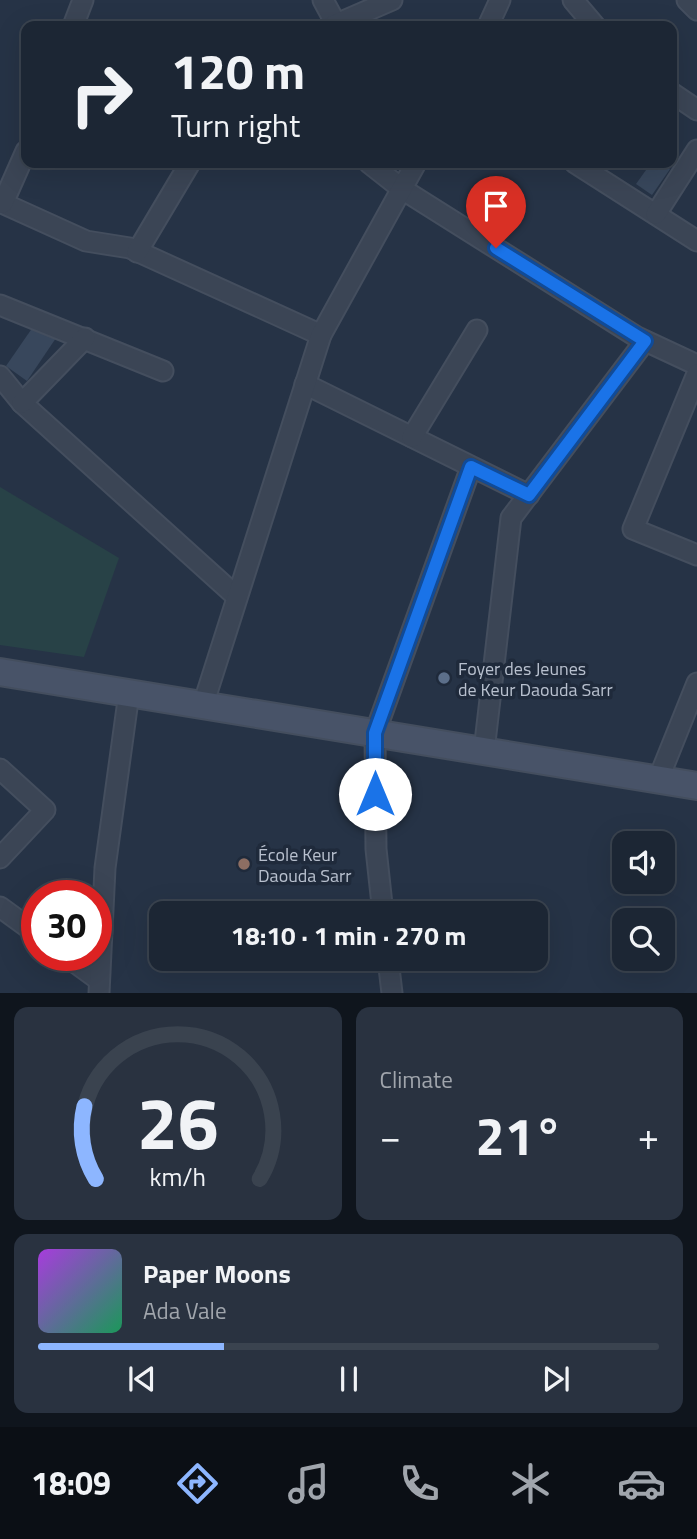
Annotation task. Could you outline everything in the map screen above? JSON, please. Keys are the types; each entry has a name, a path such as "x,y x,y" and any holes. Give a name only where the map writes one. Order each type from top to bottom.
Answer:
{"street":[{"path":"75,21 83,0"},
{"path":"323,0 332,21"},
{"path":"343,21 392,0"},
{"path":"490,21 500,0"},
{"path":"573,0 591,21"},
{"path":"687,0 697,10"},
{"path":"677,96 697,110"},
{"path":"656,214 697,150"},
{"path":"21,162 2,202 86,241 116,245 137,252 321,335"},
{"path":"137,252 187,168"},
{"path":"375,168 402,189 645,341 697,365"},
{"path":"203,705 321,335 413,168"},
{"path":"583,168 697,241"},
{"path":"0,304 163,371"},
{"path":"412,437 477,330"},
{"path":"22,403 85,338"},
{"path":"484,751 511,518 645,341"},
{"path":"697,374 633,529 697,555"},
{"path":"0,376 22,403 237,597"},
{"path":"305,384 529,495"},
{"path":"382,901 376,849 375,733 471,467"},
{"path":"0,672 697,786"},
{"path":"658,780 697,683"},
{"path":"99,987 105,868 130,693"},
{"path":"0,769 45,810 0,858"},
{"path":"0,907 21,922"},
{"path":"82,971 99,987"},
{"path":"389,971 391,993"}],"green space":[{"path":"0,487 119,558 84,657 0,645"}],"building":[{"path":"647,168 670,169 652,195 636,184"},
{"path":"35,324 56,338 27,381 6,366"}],"place":[{"name":"Foyer des Jeunes de Keur Daouda Sarr","path":"444,678"},
{"name":"École Keur Daouda Sarr","path":"244,864"}],"route":[{"path":"375,794 375,733 471,467 529,495 645,341 496,248"}]}
